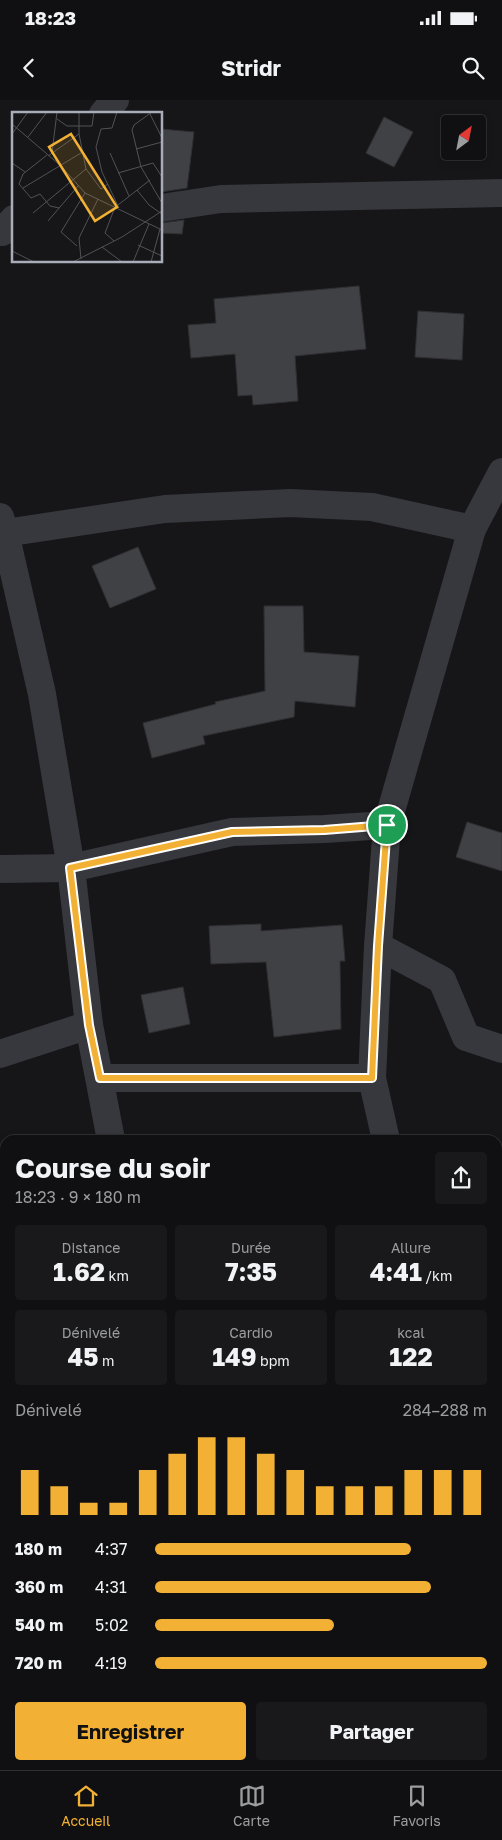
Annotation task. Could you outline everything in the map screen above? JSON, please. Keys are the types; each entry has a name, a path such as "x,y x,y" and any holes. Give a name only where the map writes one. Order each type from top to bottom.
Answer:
{"street":[{"path":"105,112 115,100"},
{"path":"162,208 221,199 502,192"},
{"path":"385,1135 372,1078 378,946 387,825 472,529 502,472"},
{"path":"110,1135 89,1025 70,868 42,694 2,528 165,509 290,503 372,507 472,529"},
{"path":"0,869 70,868 232,832 324,830 387,825"},
{"path":"378,946 442,980 466,1037 502,1049"},
{"path":"0,1054 89,1025"},
{"path":"100,1078 372,1078"}],"building":[{"path":"384,117 413,132 394,167 366,153"},
{"path":"162,129 194,132 187,188 162,192"},
{"path":"184,220 182,234 162,233 162,223"},
{"path":"359,286 366,349 295,356 298,401 253,405 252,395 238,396 235,354 191,358 188,325 216,323 214,299"},
{"path":"418,311 464,314 462,360 415,357"},
{"path":"138,547 156,589 110,608 92,566"},
{"path":"264,606 303,606 304,652 359,656 355,707 295,701 294,717 203,736 205,744 152,758 143,723 216,704 215,702 265,691"},
{"path":"467,822 502,833 502,871 456,857"},
{"path":"261,924 261,931 342,925 345,961 340,961 341,1029 274,1037 266,962 211,964 209,926"},
{"path":"183,987 190,1024 149,1033 141,995"}],"route":[{"path":"387,825 378,946 372,1078 100,1078 89,1025 70,868 232,832 324,830 387,825"}]}
